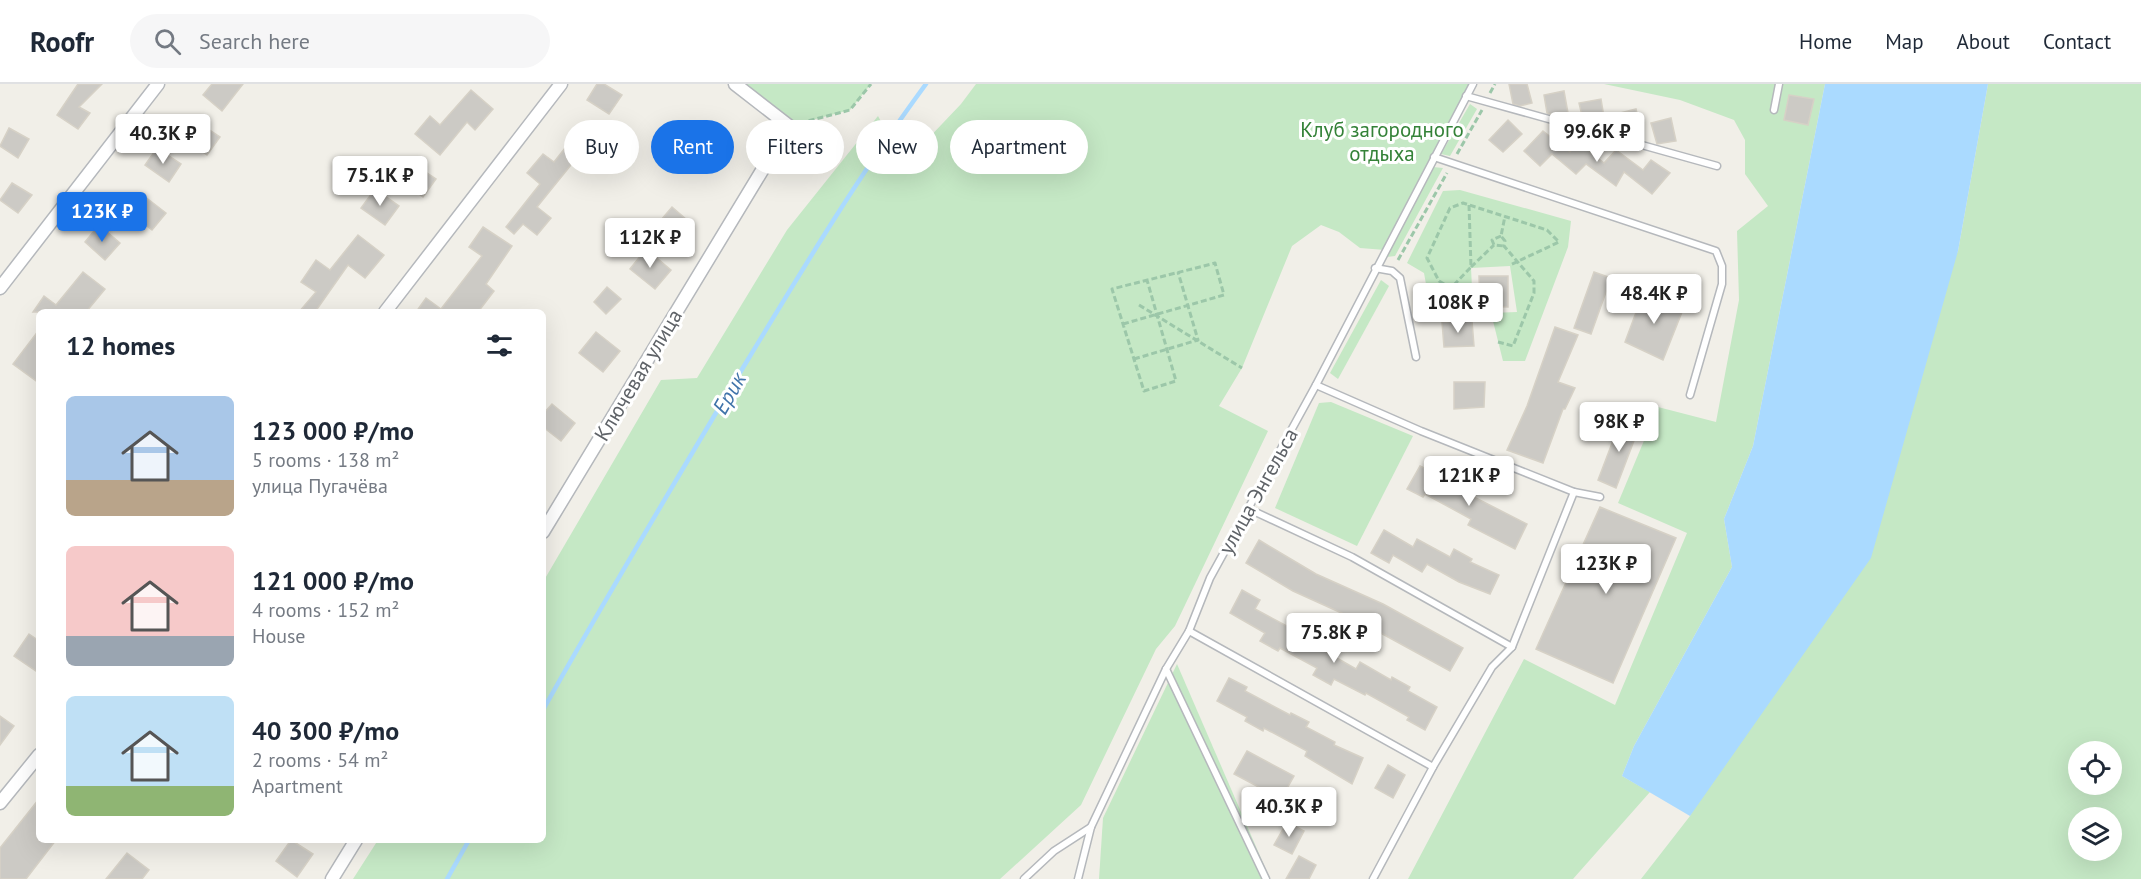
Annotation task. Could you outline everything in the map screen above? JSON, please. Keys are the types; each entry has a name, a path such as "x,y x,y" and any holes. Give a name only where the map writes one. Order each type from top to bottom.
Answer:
{"street":[{"path":"0,288 158,84"},
{"path":"387,309 561,84"},
{"path":"735,84 781,120"},
{"name":"Ключевая улица","path":"546,527 760,174"},
{"path":"0,803 36,759"},
{"path":"332,879 354,843"}],"lane":[{"name":"улица Энгельса","path":"1078,879 1091,827 1166,669 1189,631 1210,578 1250,508 1473,84"},
{"path":"1774,110 1779,84"},
{"path":"1466,96 1717,166"},
{"path":"1434,157 1716,251 1722,266 1722,284 1690,395"},
{"path":"1376,268 1392,271 1400,278 1416,357"},
{"path":"1316,384 1421,431 1574,492 1600,497"},
{"path":"1372,879 1433,767 1492,667 1512,647 1574,492"},
{"path":"1250,508 1352,557 1512,647"},
{"path":"1189,631 1433,767"},
{"path":"1166,669 1266,879"},
{"path":"1023,879 1054,851 1091,827"}],"path":[{"path":"812,120 850,110 871,84"},
{"path":"1498,342 1513,346 1534,293 1534,281 1519,263 1504,246 1494,245 1451,288 1439,281 1426,258 1450,208 1463,203 1547,230 1559,242 1519,263 1510,265"},
{"path":"1469,205 1471,267"},
{"path":"1504,246 1505,241 1501,236 1505,216"},
{"path":"1494,245 1492,240 1501,236"},
{"path":"1123,324 1157,314 1224,295 1215,262 1147,280 1112,290 1144,391 1176,381 1157,314 1147,280"},
{"path":"1178,272 1198,340"},
{"path":"1139,305 1242,368"},
{"path":"1134,359 1198,340"}],"green space":[{"path":"740,84 871,84 850,110 812,120 782,120"},
{"name":"Клуб загородного отдыха","path":"976,84 1473,84 1385,250 1360,248 1339,232 1321,225 1292,246 1242,368 1219,406 1268,431 1175,626 1156,649 1081,805 1000,879 353,879 376,843 546,843 546,577 661,380 697,378 787,230 832,174 844,174 844,159 856,144 856,174 938,174 938,128"},
{"path":"1604,84 1825,84 1753,446 1724,519 1732,567 1634,746 1622,776 1650,792 1573,879 1408,879 1524,659 1615,705 1687,533 1618,503 1658,407 1716,422 1739,300 1737,231 1768,206 1745,174 1745,140 1734,120 1680,100"},
{"path":"1988,84 2141,84 2141,879 1641,879 1690,816 1958,251"},
{"path":"1470,104 1477,109 1450,156 1441,154"},
{"path":"1433,167 1443,168 1395,256 1387,257"},
{"path":"1460,190 1571,221 1568,247 1525,361 1503,361 1491,313 1517,312 1510,266 1471,268 1473,308 1431,312 1424,273 1407,263 1443,191"},
{"path":"1381,280 1389,286 1338,379 1330,373"},
{"path":"1331,402 1413,436 1357,546 1275,508 1319,403"},
{"path":"1177,664 1270,879 1099,879 1103,818"}],"water":[{"path":"1825,84 1988,84 1958,251 1871,558 1690,816 1622,776 1634,746 1732,567 1724,519 1753,446"}],"building":[{"path":"78,84 102,84 79,107 90,113 78,129 57,115"},
{"path":"212,84 243,84 222,111 203,95"},
{"path":"597,84 604,84 622,95 609,114 587,100"},
{"path":"1509,84 1527,84 1532,103 1520,106 1513,104"},
{"path":"471,90 493,109 475,130 467,122 440,155 415,134 430,116 440,125"},
{"path":"1564,91 1568,113 1556,116 1547,113 1544,95"},
{"path":"1789,95 1814,99 1808,125 1784,120"},
{"path":"1601,99 1605,123 1584,124 1579,103"},
{"path":"1636,109 1641,132 1621,134 1616,114"},
{"path":"1671,118 1676,141 1657,144 1651,123"},
{"path":"1508,120 1522,134 1503,152 1489,140"},
{"path":"199,123 220,137 207,155 186,140"},
{"path":"9,128 29,139 18,158 0,146"},
{"path":"1543,131 1570,152 1578,142 1604,163 1616,150 1643,170 1651,160 1670,173 1652,194 1624,172 1616,186 1586,164 1576,174 1552,154 1540,166 1524,151"},
{"path":"157,148 181,164 169,182 145,165"},
{"path":"564,149 564,174 537,207 551,218 537,235 523,224 514,234 506,227 540,184 527,173 543,154 554,162"},
{"path":"415,165 436,179 423,197 403,182"},
{"path":"12,183 32,195 18,213 0,200"},
{"path":"375,189 399,206 385,225 361,208"},
{"path":"144,196 166,213 152,230 130,213"},
{"path":"672,207 694,226 678,245 656,226"},
{"path":"99,225 120,243 105,260 85,242"},
{"path":"483,227 512,246 486,284 494,291 480,309 441,309 482,256 469,247"},
{"path":"358,235 384,255 365,278 348,265 317,309 302,309 316,292 301,282 316,260 330,270"},
{"path":"646,249 671,270 655,289 630,269"},
{"path":"83,272 105,289 88,309 36,309 36,312 33,312 44,296 56,305"},
{"path":"1594,272 1611,278 1591,334 1574,328"},
{"path":"1479,276 1508,276 1508,307 1480,306"},
{"path":"607,287 621,299 606,314 594,302"},
{"path":"1644,291 1684,307 1663,360 1625,342"},
{"path":"426,298 441,309 418,309"},
{"path":"1472,321 1474,346 1444,347 1442,322"},
{"path":"1555,327 1578,335 1558,382 1575,388 1563,409 1543,463 1507,450 1527,406"},
{"path":"596,332 620,351 603,372 579,353"},
{"path":"36,334 36,381 13,364"},
{"path":"1454,382 1485,382 1484,407 1454,409"},
{"path":"552,404 575,423 561,441 546,429 546,411"},
{"path":"1622,417 1640,425 1616,488 1598,480"},
{"path":"1420,466 1450,480 1466,489 1464,492 1527,524 1515,549 1468,525 1471,519 1425,494 1423,497 1407,489"},
{"path":"1600,507 1676,538 1613,683 1536,649"},
{"path":"1384,530 1413,547 1417,539 1450,557 1454,549 1472,559 1470,562 1499,575 1490,594 1459,582 1427,564 1422,572 1393,555 1389,563 1371,553"},
{"path":"1259,540 1316,574 1383,604 1463,648 1450,671 1357,620 1293,591 1246,563"},
{"path":"1242,590 1260,600 1255,609 1298,632 1300,629 1318,639 1314,645 1356,669 1360,662 1391,680 1392,677 1410,687 1408,691 1437,707 1425,730 1407,720 1409,717 1366,693 1365,695 1334,679 1331,685 1313,675 1317,668 1280,648 1278,651 1260,641 1265,633 1230,613"},
{"path":"29,634 36,639 36,671 14,656"},
{"path":"1229,678 1247,687 1245,691 1290,715 1291,713 1309,722 1306,727 1335,742 1334,745 1363,758 1352,784 1305,756 1307,751 1264,728 1263,731 1245,721 1247,717 1217,701"},
{"path":"0,716 14,726 0,745"},
{"path":"1247,751 1294,776 1281,799 1234,774"},
{"path":"1388,765 1405,775 1393,798 1375,788"},
{"path":"36,803 36,843 54,843 26,879 0,879 0,848"},
{"path":"1287,822 1304,831 1292,854 1274,845"},
{"path":"289,843 296,843 313,854 297,877 276,861"},
{"path":"127,853 149,870 142,879 106,879"},
{"path":"1299,856 1316,865 1309,879 1286,879"}],"waterway":[{"name":"Ерик","path":"546,705 781,305 851,193 926,84"},
{"name":"Ерик","path":"447,879 467,843"}]}
